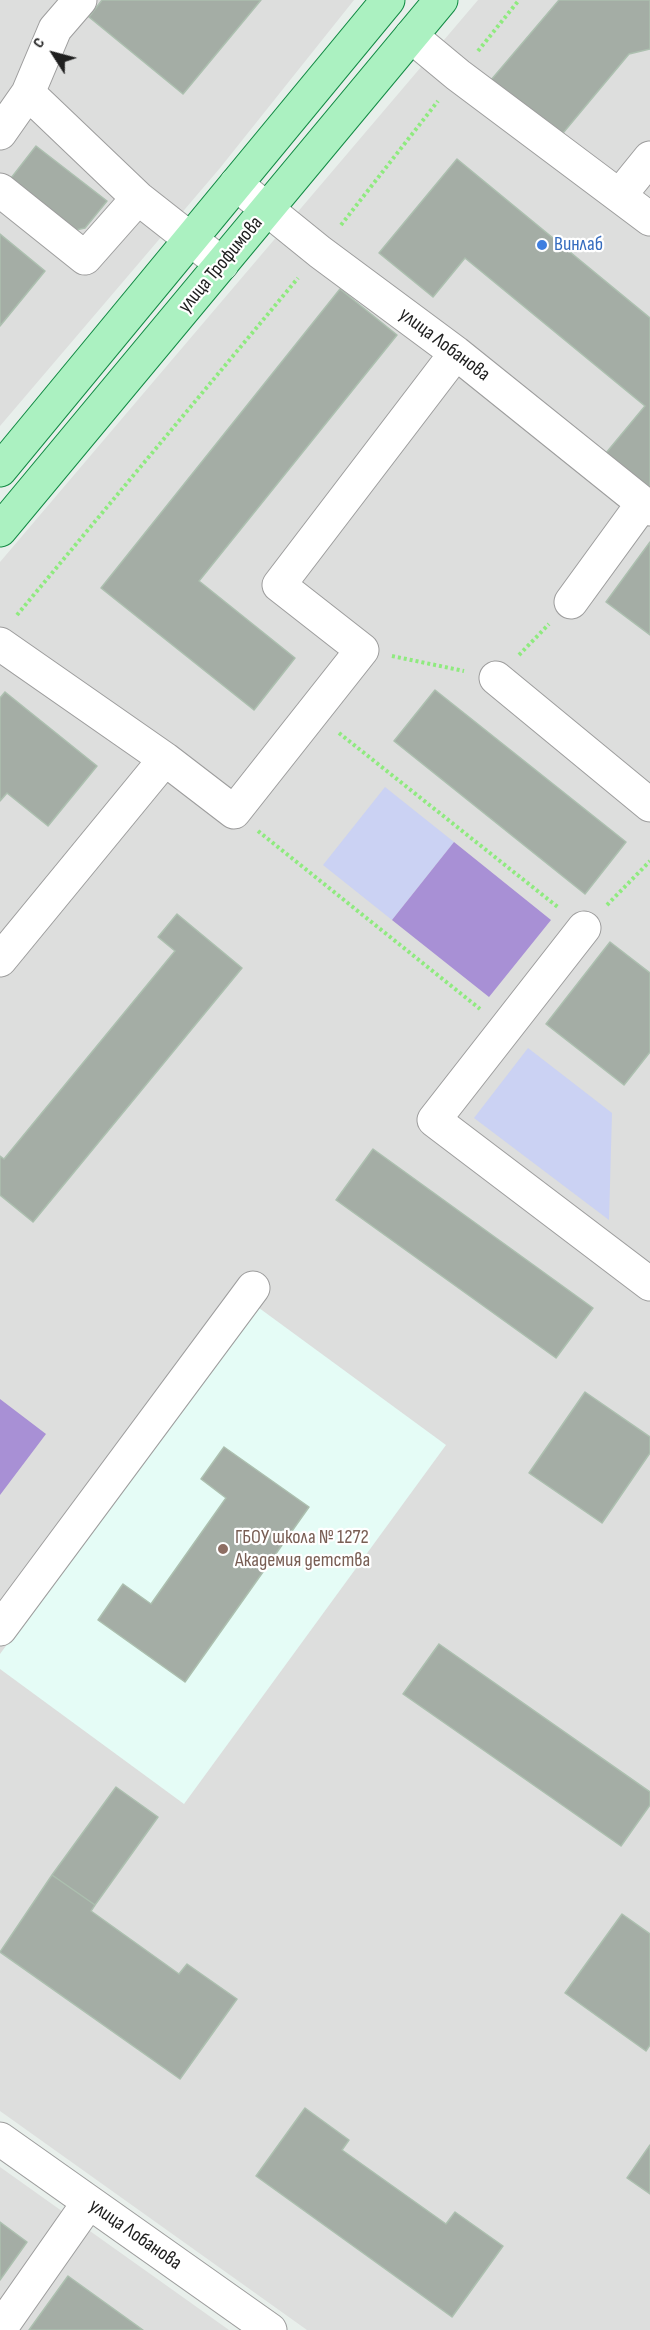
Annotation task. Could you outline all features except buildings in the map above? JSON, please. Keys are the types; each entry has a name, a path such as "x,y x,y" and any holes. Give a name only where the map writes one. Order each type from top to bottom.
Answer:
{"main road":[{"name":"улица Трофимова","path":"0,470 388,0"},
{"name":"улица Трофимова","path":"0,530 441,0"}],"street":[{"path":"0,133 28,93 55,29 80,0"},
{"path":"411,36 458,75 650,219"},
{"path":"28,93 138,198 222,264"},
{"path":"620,195 650,158"},
{"name":"улица Лобанова","path":"236,184 320,252 456,353 646,506"},
{"path":"0,190 85,258 138,198"},
{"path":"7,631 234,812 362,650 279,585 456,353"},
{"path":"571,602 646,506"},
{"path":"496,678 650,805"},
{"path":"0,960 165,759"},
{"path":"584,928 434,1120 650,1284"},
{"path":"0,1629 253,1288"},
{"name":"улица Лобанова","path":"0,2139 270,2330"},
{"path":"0,2329 89,2202"}],"path":[{"path":"7,631 320,252 519,0"},
{"path":"362,650 496,678 571,602"},
{"path":"313,712 584,928 650,861"},
{"path":"234,812 505,1029"}],"shaded area":[{"path":"0,0 354,0 220,168 0,426"},
{"path":"478,0 650,0 650,2330 307,2330 0,2111 0,562"},
{"path":"385,787 454,842 392,920 323,865"},
{"path":"454,842 551,920 489,997 392,920"},
{"path":"528,1048 612,1113 609,1220 474,1118"},
{"name":"ГБОУ школа № 1272 Академия детства","path":"255,1305 446,1445 184,1804 0,1669 0,1654"},
{"path":"0,1399 46,1434 0,1495"},
{"path":"0,2167 229,2330 0,2330"}],"place":[{"name":"Винлаб","path":"542,245"},
{"name":"ГБОУ школа № 1272 Академия детства","path":"223,1549"}]}
